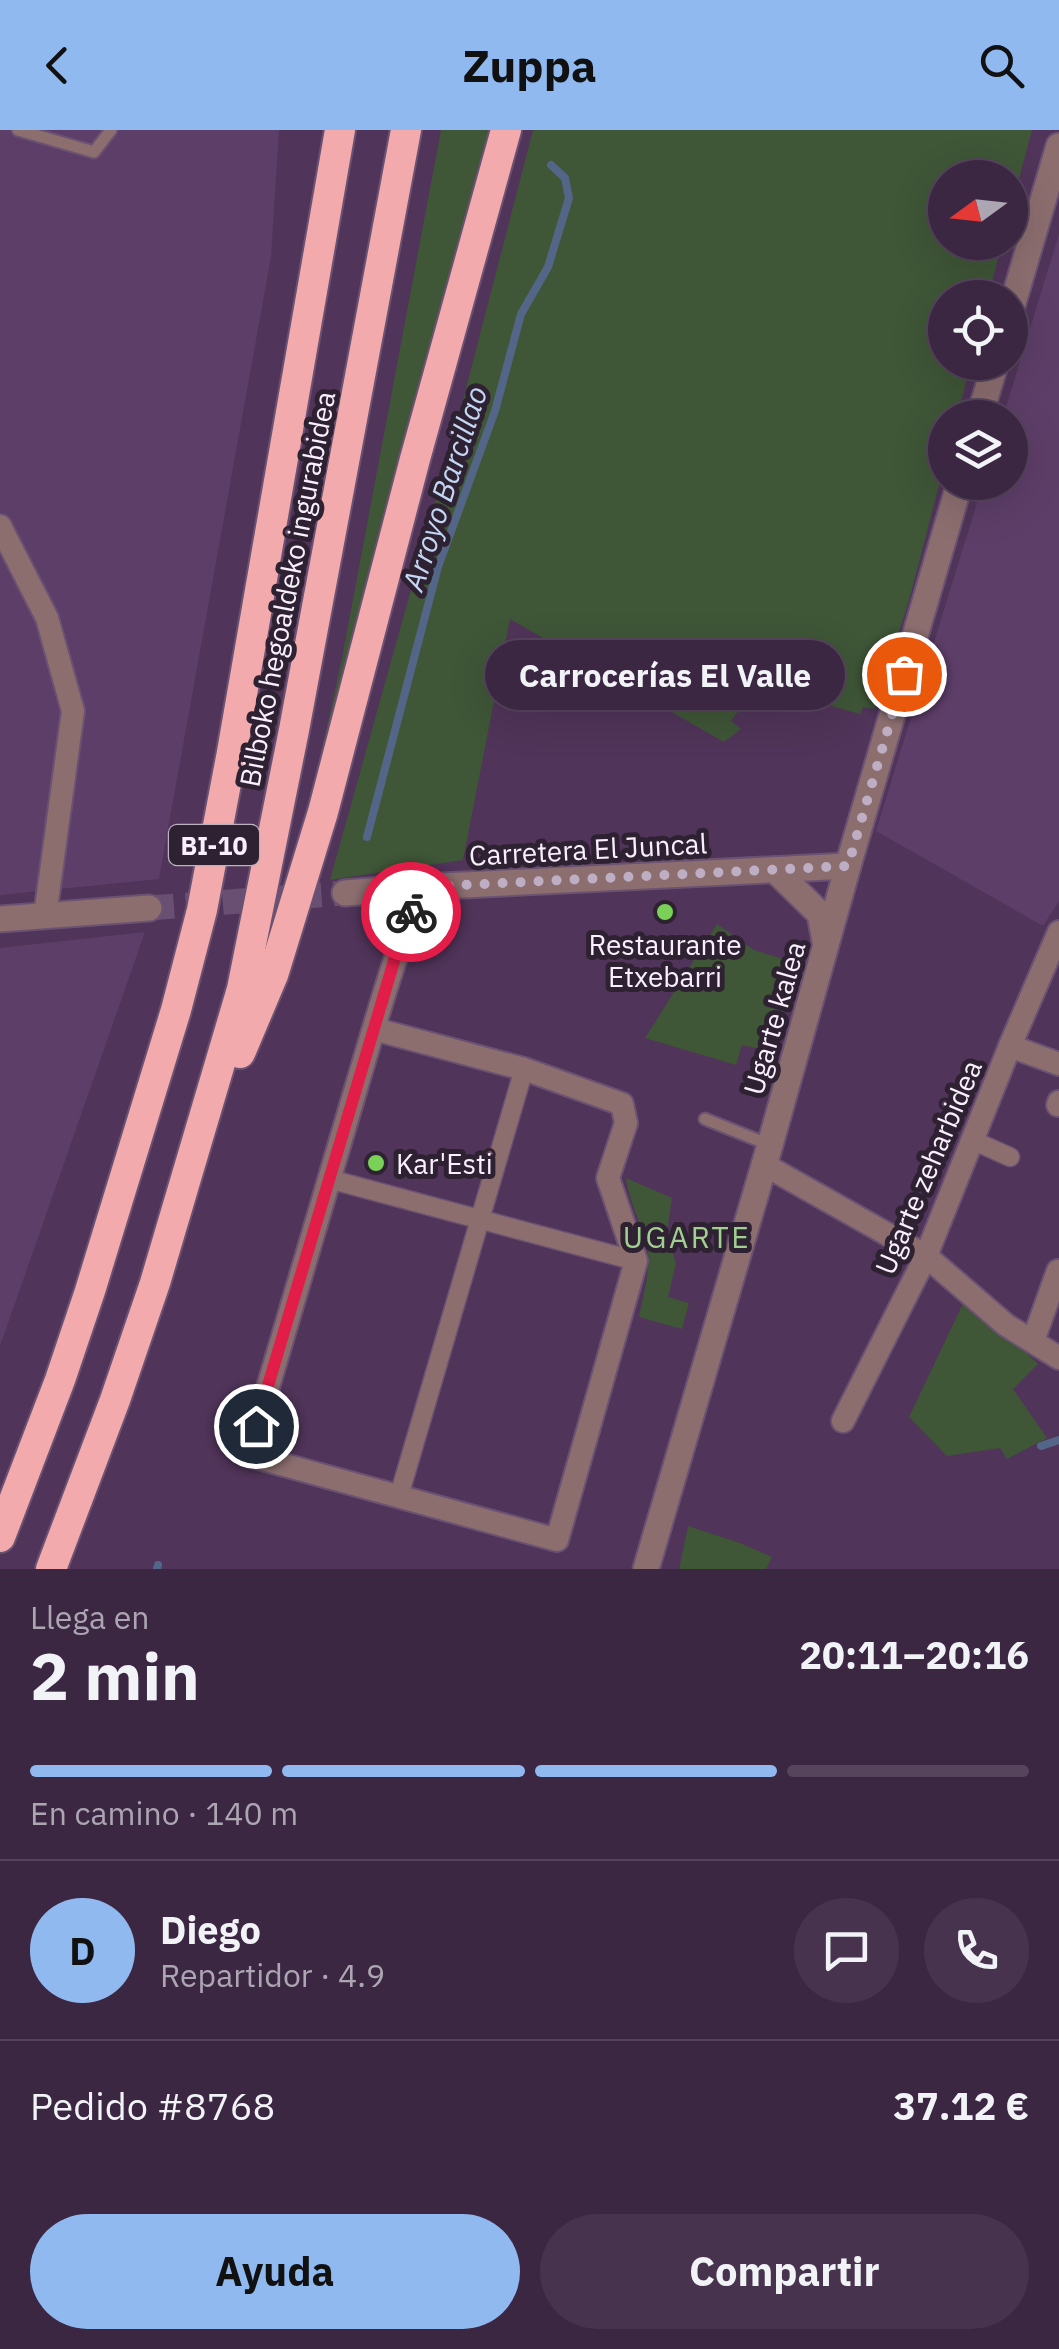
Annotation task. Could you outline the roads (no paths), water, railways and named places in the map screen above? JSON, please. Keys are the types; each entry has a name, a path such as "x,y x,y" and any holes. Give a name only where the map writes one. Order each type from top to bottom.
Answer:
{"highway":[{"name":"Bilboko hegoaldeko ingurabidea","path":"0,1537 90,1291 176,1010 202,910 340,130"},
{"name":"Bilboko hegoaldeko ingurabidea","path":"51,1569 116,1400 184,1190 242,989 406,130"},
{"path":"184,1190 273,975 312,848 506,130"}],"street":[{"path":"1020,280 1059,146"},
{"name":"Ugarte kalea","path":"646,1569 955,500"},
{"path":"0,526 47,618 73,711 45,916"},
{"name":"Carretera El Juncal","path":"345,893 848,866"},
{"path":"775,870 820,914 826,944"},
{"path":"374,1029 524,1069 622,1104 626,1124 608,1178 636,1261 556,1540 248,1454 402,934 422,887"},
{"path":"0,920 149,908"},
{"name":"Ugarte zeharbidea","path":"844,1420 926,1256 1059,932"},
{"path":"1010,1046 1059,1064"},
{"path":"399,1496 524,1069"},
{"path":"972,1140 1010,1157"},
{"path":"766,1155 926,1256 1006,1325 1059,1358"},
{"path":"329,1179 636,1261"},
{"path":"1034,1341 1058,1271"}],"lane":[{"path":"18,130 94,152 111,130"},
{"path":"704,1119 766,1155"}],"waterway":[{"name":"Arroyo Barcillao","path":"367,837 438,567 495,411 521,314 548,267 569,198 565,178 551,165"},
{"name":"Arroyo Barcillao","path":"1041,1446 1059,1440"},
{"name":"Arroyo Barcillao","path":"157,1569 158,1565"}],"tunnel":[{"path":"149,908 345,893"}],"place":[{"name":"Carrocerías El Valle","path":"904,674"},
{"name":"Restaurante Etxebarri","path":"665,912"},
{"name":"Kar'Esti","path":"376,1163"}],"district":[{"name":"UGARTE","path":"687,1236"}]}
